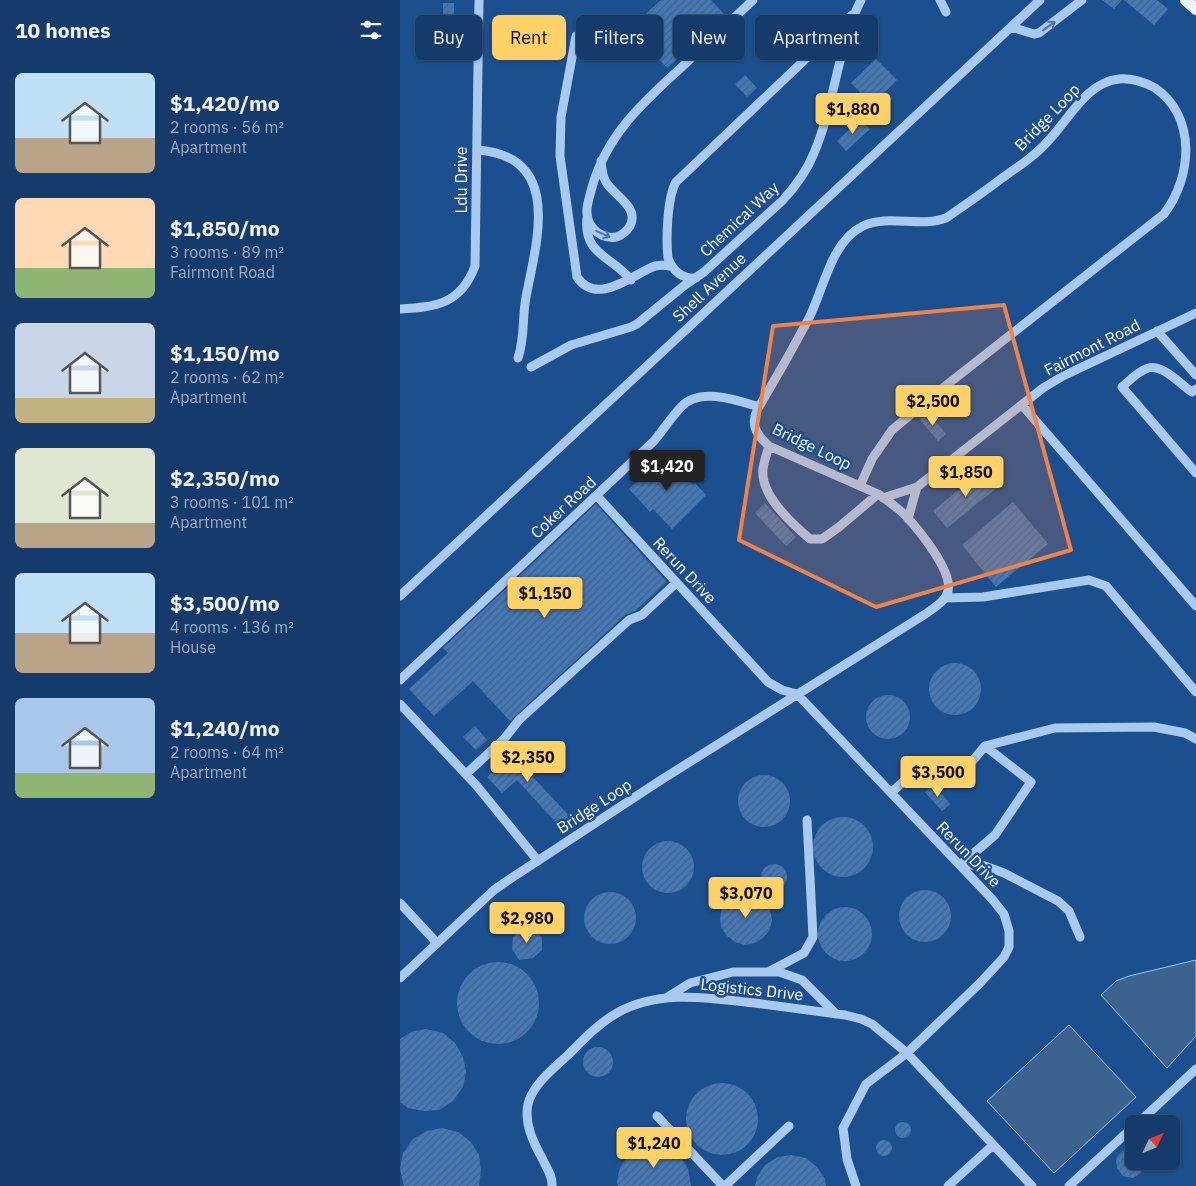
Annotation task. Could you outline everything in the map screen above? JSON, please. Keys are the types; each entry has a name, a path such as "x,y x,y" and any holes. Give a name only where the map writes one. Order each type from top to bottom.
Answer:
{"main road":[{"path":"1186,0 1196,9"}],"street":[{"name":"Ldu Drive","path":"400,309 435,306 446,302 456,296 471,277 475,266 479,0"},
{"path":"631,280 619,266 600,255 590,244 586,230 587,207 594,178 616,135 641,105 753,0"},
{"name":"Chemical Way","path":"530,367 571,345 631,327 696,278 782,201 806,170 819,141 845,39 861,0"},
{"path":"940,0 946,12"},
{"name":"Shell Avenue","path":"400,596 1040,0"},
{"path":"1011,27 1034,34 1039,33 1082,0"},
{"path":"670,266 667,252 669,200 671,190 676,182 855,12"},
{"path":"576,36 561,117 560,156 577,277 581,282 592,288 612,287 631,280 655,266 663,265 670,266 682,276 696,278"},
{"name":"Bridge Loop","path":"400,978 494,890 797,694 928,613 945,598 948,591 948,581 945,572 922,537 893,504 860,486 770,446 759,437 754,429 755,415 810,318 837,253 854,231 877,222 922,223 937,222 946,218 1040,150 1082,100 1094,89 1107,82 1120,79 1136,80 1151,85 1163,92 1178,108 1184,118 1189,149 1185,174 1171,205 1164,214 899,423 883,441 872,459 860,486"},
{"path":"476,150 488,150 510,158 526,172 536,190 539,212 538,226 522,322 521,349 518,358"},
{"path":"587,218 596,232 611,238 618,237 624,233 632,221 629,207 604,177 602,160"},
{"name":"Fairmont Road","path":"880,496 917,487 1043,388 1063,376 1196,312"},
{"path":"1157,331 1196,375"},
{"path":"1196,389 1192,392 1159,369 1154,368 1148,368 1138,373 1122,387 1196,473"},
{"name":"Coker Road","path":"400,680 654,441 682,406 691,400 718,397 759,407"},
{"path":"1022,405 1196,606"},
{"path":"770,446 763,469 764,486 772,500 810,538 822,539 880,496"},
{"path":"908,519 917,487"},
{"name":"Rerun Drive","path":"597,496 768,682 782,690 797,694 1004,914 1009,930 1009,947 994,970 907,1053 866,1084 843,1128 847,1160 856,1186"},
{"path":"945,598 983,597 1090,580 1106,586 1196,692"},
{"path":"466,774 504,739 520,720 621,626 629,620 642,616 676,583"},
{"path":"400,704 466,774 538,861"},
{"path":"891,793 908,776 923,771 954,783 985,746 1055,728 1154,726 1185,733 1196,739"},
{"path":"960,866 995,835 1032,782 985,746"},
{"path":"768,972 804,953 813,937 807,820"},
{"path":"960,866 982,865 1004,873 1058,901 1069,912 1080,937"},
{"path":"400,903 437,943"},
{"path":"666,998 690,983 733,972 779,972 802,980 836,1014"},
{"name":"Logistics Drive","path":"552,1186 549,1171 528,1126 526,1114 532,1093 553,1070 617,1013 640,1003 666,998 720,999 836,1014 861,1019 872,1024 907,1053 1032,1186"},
{"path":"1146,1115 1196,1068"},
{"path":"657,1116 724,1186 789,1126"},
{"path":"1069,1186 1125,1134"},
{"path":"948,1186 993,1145"}],"highlighted area":[{"path":"1004,305 1071,550 876,607 739,540 773,326"}],"water":[{"path":"1196,960 1196,1036 1167,1068 1101,995 1116,981 1129,976"},
{"path":"1069,1025 1136,1097 1054,1173 987,1101"}],"building":[{"path":"661,0 711,0 725,15 673,15 673,60 676,60 667,68 659,60 663,60 663,15 645,15"},
{"path":"1102,0 1122,0 1114,9"},
{"path":"1124,0 1157,0 1168,9 1154,25"},
{"path":"443,3 454,3 454,15 443,15"},
{"path":"875,60 897,80 885,92 892,99 874,116 855,96 860,92 851,83"},
{"path":"745,75 757,88 747,97 735,84"},
{"path":"860,119 870,129 846,151 837,141"},
{"path":"929,413 946,434 938,441 920,420"},
{"path":"665,455 693,485 695,483 706,495 672,529 653,509 650,512 629,489"},
{"path":"985,468 999,486 947,528 933,511"},
{"path":"1013,502 1048,544 996,587 962,545"},
{"path":"765,503 796,537 786,546 755,513"},
{"path":"596,504 667,582 635,611 625,615 510,721 473,681 434,716 409,689 448,653 443,648"},
{"path":"955,663 965,665 973,671 979,679 981,689 979,699 973,707 965,713 955,715 945,713 937,707 931,699 929,689 931,679 937,671 945,665"},
{"path":"892,695 904,701 909,708 909,726 904,733 897,738 884,739 876,736 869,729 866,713 869,705 876,698"},
{"path":"475,726 487,740 476,750 463,737"},
{"path":"522,744 541,764 530,774 573,820 563,830 517,780 502,793 487,777"},
{"path":"764,775 774,777 782,783 788,791 790,801 788,811 782,819 774,825 764,827 754,825 746,819 740,811 738,801 740,791 746,783 754,777"},
{"path":"934,784 950,804 942,811 925,792"},
{"path":"843,817 859,822 864,826 868,831 873,847 868,863 864,868 859,872 843,877 827,872 822,868 818,863 813,847 818,831 822,826 827,822"},
{"path":"668,841 678,843 686,849 692,857 694,867 692,877 686,885 678,891 668,893 658,891 650,885 644,877 642,867 644,857 650,849 658,843"},
{"path":"774,864 783,868 787,877 783,886 774,890 765,886 761,877 765,868"},
{"path":"925,890 935,892 943,898 949,906 951,916 949,926 943,934 935,940 925,942 915,940 907,934 901,926 899,916 901,906 907,898 915,892"},
{"path":"605,892 615,892 629,899 636,913 636,923 629,937 615,944 605,944 595,940 588,933 584,923 584,913 588,903 595,896"},
{"path":"747,893 762,896 770,910 772,920 770,929 763,938 755,943 745,945 735,942 727,936 721,927 720,918 722,908 728,900 737,894"},
{"path":"845,907 855,909 864,915 870,924 872,934 870,944 864,953 855,959 845,961 835,959 826,953 820,944 818,934 820,924 826,915 835,909"},
{"path":"522,928 534,929 542,938 542,950 533,958 519,960 512,949 513,937"},
{"path":"498,962 514,965 527,974 536,987 539,1003 536,1019 527,1032 514,1041 498,1044 482,1041 469,1032 460,1019 457,1003 460,987 469,974 482,965"},
{"path":"426,1029 443,1033 455,1043 463,1057 466,1072 463,1087 453,1101 439,1110 424,1111 408,1108 400,1102 400,1039 411,1032"},
{"path":"598,1047 609,1051 613,1062 609,1073 598,1077 587,1073 583,1062 587,1051"},
{"path":"722,1083 736,1086 748,1093 755,1105 758,1119 755,1133 748,1145 736,1152 722,1155 708,1152 696,1145 689,1133 686,1119 689,1105 696,1093 708,1086"},
{"path":"903,1122 909,1124 911,1130 909,1136 903,1138 897,1136 895,1130 897,1124"},
{"path":"442,1128 458,1132 471,1142 479,1155 481,1171 479,1186 404,1186 400,1169 403,1153 413,1139 427,1131"},
{"path":"884,1140 890,1142 892,1148 890,1154 884,1156 878,1154 876,1148 878,1142"},
{"path":"655,1145 670,1149 681,1157 688,1169 691,1186 618,1186 617,1181 620,1167 629,1155 642,1147"},
{"path":"1125,1150 1125,1170 1142,1170 1133,1178 1123,1176 1117,1168 1116,1158"},
{"path":"791,1155 806,1158 817,1167 825,1179 826,1186 755,1186 757,1177 765,1165 778,1157"}]}
